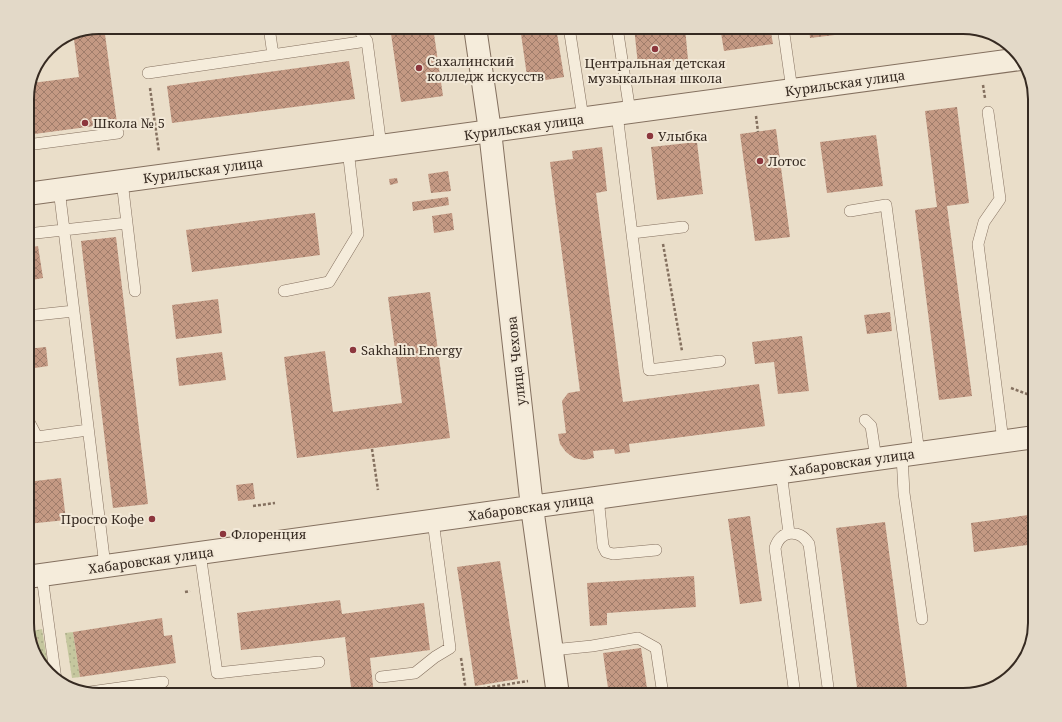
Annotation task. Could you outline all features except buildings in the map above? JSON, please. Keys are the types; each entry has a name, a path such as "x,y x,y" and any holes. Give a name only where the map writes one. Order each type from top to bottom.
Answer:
{"street":[{"name":"улица Чехова","path":"476,34 490,131 532,507 557,688"},
{"name":"Курильская улица","path":"34,193 1014,60"},
{"name":"Хабаровская улица","path":"35,576 1028,438"}],"lane":[{"path":"271,34 273,55"},
{"path":"362,34 366,41 382,146"},
{"path":"570,34 583,118"},
{"path":"617,34 632,233 649,370 720,361"},
{"path":"784,34 792,90"},
{"path":"148,73 366,41"},
{"path":"988,112 1000,199 984,222 978,244 1003,441"},
{"path":"34,144 118,132"},
{"path":"284,291 329,282 358,234 348,150"},
{"path":"122,181 135,291"},
{"path":"59,189 105,566"},
{"path":"850,211 886,205 911,454 904,493 922,619"},
{"path":"34,233 127,222"},
{"path":"632,233 682,228"},
{"path":"34,315 74,310"},
{"path":"865,420 871,426 876,459"},
{"path":"34,431 37,437 88,430"},
{"path":"781,472 789,533"},
{"path":"598,497 603,546 606,552 613,554 656,550"},
{"path":"381,677 415,673 435,657 450,648 433,521"},
{"path":"794,688 775,548 779,539 789,533 796,533 802,536 809,544 828,688"},
{"path":"200,553 217,673 319,662"},
{"path":"35,576 54,670"},
{"path":"552,650 592,646 638,638 656,648 662,688"},
{"path":"119,688 163,682"}],"path":[{"path":"148,73 159,152"},
{"path":"755,113 758,132"},
{"path":"660,230 684,366"},
{"path":"995,382 1028,394"},
{"path":"372,448 378,490"},
{"path":"253,506 276,503"},
{"path":"450,648 460,655 466,688"},
{"path":"485,688 528,681"}],"green space":[{"path":"42,629 47,662 39,648 35,631"},
{"path":"73,632 80,677 72,678 65,633"}],"place":[{"name":"Центральная детская музыкальная школа","path":"655,49"},
{"name":"Сахалинский колледж искусств","path":"419,68"},
{"name":"Школа № 5","path":"85,123"},
{"name":"Улыбка","path":"650,136"},
{"name":"Лотос","path":"760,161"},
{"name":"Sakhalin Energy","path":"353,350"},
{"name":"Просто Кофе","path":"152,519"},
{"name":"Флоренция","path":"223,534"}]}
